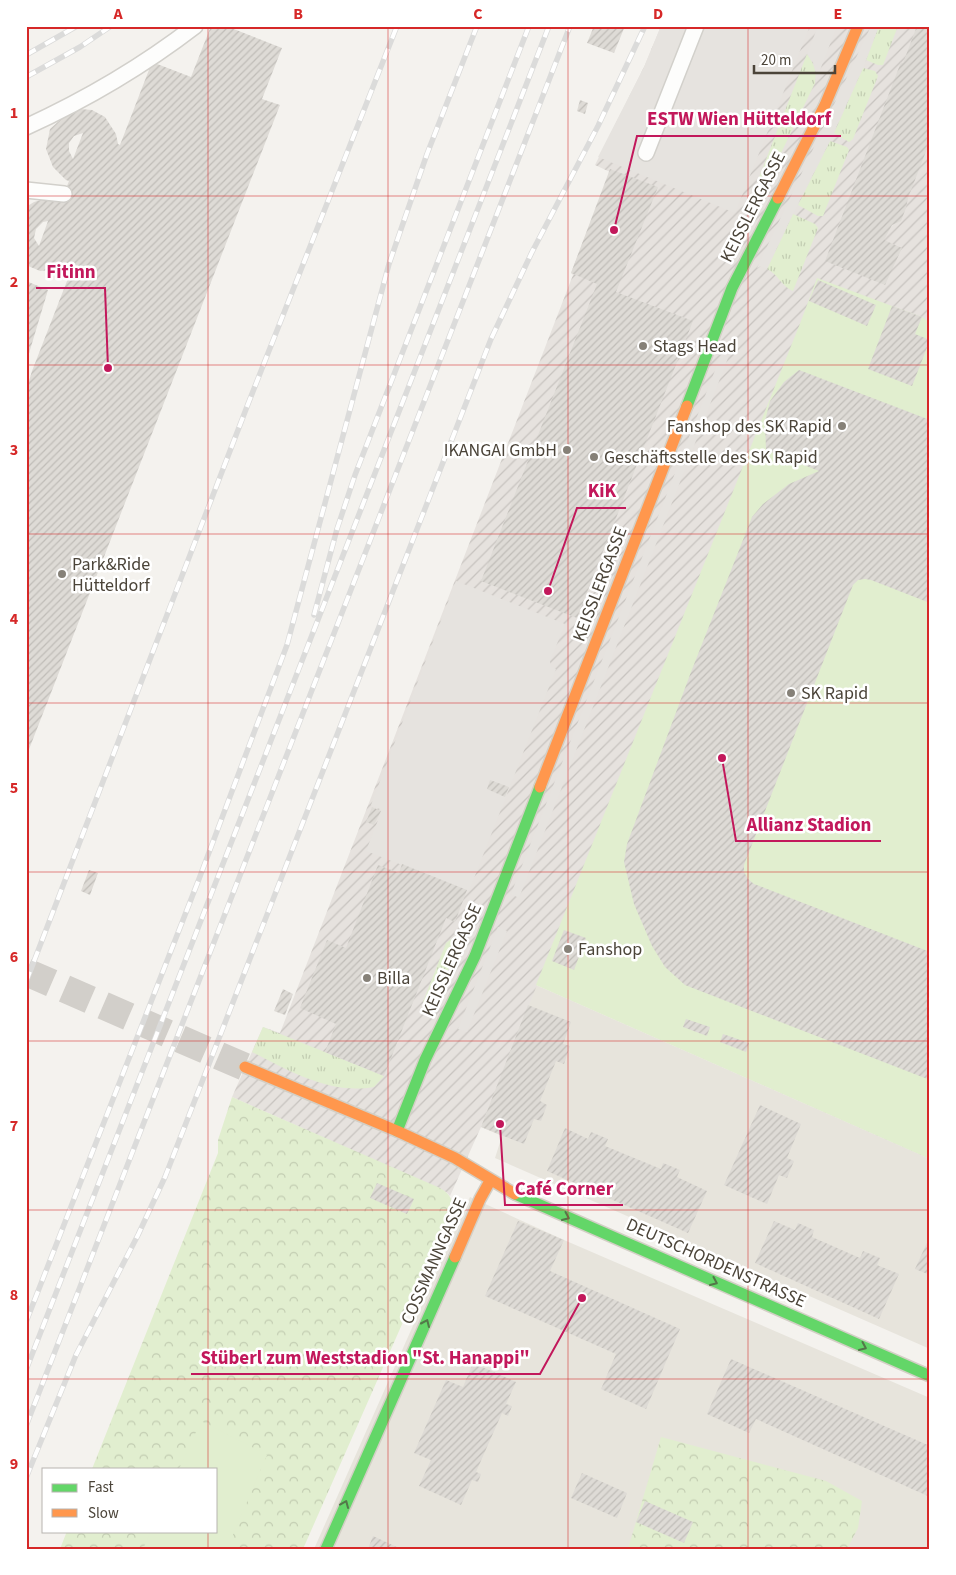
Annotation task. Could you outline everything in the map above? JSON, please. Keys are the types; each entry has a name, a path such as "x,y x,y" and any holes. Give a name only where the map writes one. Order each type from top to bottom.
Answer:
{"street":[{"name":"KEISSLERGASSE","path":"397,1131 425,1060 478,947 732,288 824,105 858,26"},
{"name":"DEUTSCHORDENSTRASSE","path":"245,1067 397,1131 455,1158 490,1181 516,1195 930,1376"},
{"name":"COSSMANNGASSE","path":"326,1549 477,1206 490,1181"}],"lane":[{"path":"26,127 52,115 120,77 194,26"},
{"path":"646,153 696,26"},
{"path":"26,190 64,194"}],"shaded area":[{"path":"661,26 930,26 930,1159 537,985 481,1127 450,1196 446,1192 232,1097 263,1027 280,1033 573,275 571,273 610,172 595,165 644,67"},
{"path":"661,26 810,26 735,213 598,157 644,67"},
{"path":"818,26 837,26 815,83 814,64 807,54"},
{"path":"871,26 879,26 863,68 830,141 767,269 761,266 757,268"},
{"path":"721,355 728,358 519,898 511,894"},
{"path":"456,581 565,624 550,661 551,667 556,669 469,891 366,851 382,810 371,805"},
{"path":"498,927 507,931 467,1032 458,1029"},
{"path":"536,985 930,1159 930,1349 495,1158 502,1136 481,1127"},
{"path":"470,1197 564,1240 930,1398 930,1549 314,1549"}],"green space":[{"path":"879,26 898,26 883,65 866,60"},
{"path":"807,54 816,75 815,83 766,184 758,180"},
{"path":"863,68 875,71 878,76 853,139 849,142 834,133"},
{"path":"830,141 847,147 849,150 823,216 818,216 798,205"},
{"path":"793,214 815,224 818,228 793,291 767,269"},
{"name":"SK Rapid","path":"817,278 922,317 930,323 930,1159 536,985"},
{"path":"461,934 448,970 428,1005 423,1002 446,943"},
{"path":"263,1027 384,1076 374,1087 358,1089 342,1088 296,1074 252,1052"},
{"path":"232,1097 440,1188 451,1198 451,1213 303,1549 60,1549 67,1532 218,1532 218,1468 92,1468 218,1153 218,1140"},
{"path":"201,1421 267,1455 227,1549 143,1549 151,1532 218,1532 218,1468 179,1468"},
{"path":"661,1437 826,1481 862,1501 858,1528 847,1549 628,1549"}],"building":[{"name":"Park&Ride Hütteldorf","path":"211,26 226,26 282,48 262,99 280,105 26,757 26,391 74,263 72,262 61,269 40,271 26,265 26,207 44,199 54,198 61,201 69,181 53,167 46,149 50,129 67,114 80,109 92,110 105,117 116,134 118,144 120,145 152,62 191,77","holes":["83,133 73,159 69,151 69,143 74,136","48,221 39,246 34,238 36,229 43,222"]},
{"path":"594,26 625,26 614,53 587,43"},
{"path":"917,26 930,26 930,141 901,221 892,225 884,240 902,248 885,285 825,261 901,62 903,63"},
{"path":"580,100 588,103 585,114 577,111"},
{"path":"610,169 658,187 616,292 693,321 577,618 481,581 597,284 571,273"},
{"path":"818,280 876,305 867,326 809,301"},
{"path":"26,281 48,290 27,360 26,360"},
{"path":"892,306 922,317 915,334 930,340 912,386 868,369"},
{"path":"799,370 930,420 930,603 871,580 858,580 853,585 744,865 744,872 754,884 930,952 930,1080 685,985 665,967 652,946 634,904 624,862 627,844 691,672 752,517 763,504 789,484 819,471 766,450 765,421 770,401 784,382"},
{"path":"490,780 509,787 505,797 487,789"},
{"path":"372,807 381,811 374,825 366,822"},
{"name":"Billa","path":"402,864 467,890 455,922 446,918 384,1076 325,1052 336,1024 300,1008 327,940 346,948 378,865 399,873"},
{"path":"89,870 98,873 90,895 81,891"},
{"path":"564,930 586,938 574,970 552,961"},
{"path":"283,989 293,994 285,1015 274,1011"},
{"path":"528,1005 571,1022 563,1044 570,1046 564,1064 556,1061 540,1101 547,1105 541,1121 534,1119 524,1144 481,1127"},
{"path":"686,1019 710,1027 707,1036 683,1027"},
{"path":"723,1034 749,1043 746,1052 720,1042"},
{"path":"760,1105 801,1124 787,1158 794,1161 787,1178 779,1175 767,1204 724,1185"},
{"path":"565,1128 588,1139 591,1132 608,1139 605,1146 661,1169 663,1163 680,1170 677,1177 707,1191 688,1233 547,1171"},
{"path":"377,1183 414,1199 407,1214 370,1198"},
{"path":"518,1221 564,1240 550,1271 680,1329 646,1409 601,1389 616,1354 485,1296"},
{"path":"774,1221 795,1230 798,1223 814,1230 812,1237 860,1258 863,1251 880,1258 877,1265 899,1274 879,1319 755,1263"},
{"path":"930,1236 930,1275 915,1269"},
{"path":"731,1359 930,1446 930,1497 756,1419 749,1433 707,1414"},
{"path":"473,1363 516,1382 506,1404 512,1406 508,1416 502,1413 476,1472 481,1474 478,1482 472,1480 461,1505 419,1486 431,1460 414,1453 446,1380 463,1387"},
{"path":"582,1473 627,1493 617,1518 571,1498"},
{"path":"645,1501 693,1522 684,1543 636,1522"},
{"path":"373,1536 401,1549 368,1549"}],"tunnel":[{"path":"26,972 245,1067"}],"railway":[{"path":"26,55 77,26"},
{"path":"26,77 80,47 111,26"},
{"path":"26,982 248,404 397,26"},
{"path":"26,1322 199,879 287,645 389,264 427,154 477,26"},
{"path":"314,615 337,529 355,475 529,26"},
{"path":"26,1370 549,26"},
{"path":"26,1426 570,26"},
{"path":"26,1478 76,1355 138,1235 165,1177 491,339 532,252 598,126 645,26"}],"traffic: fast":[{"path":"687,406 732,288 778,198"},
{"path":"397,1131 425,1060 475,956 540,787"},
{"path":"515,1194 930,1376"},
{"path":"326,1549 455,1257"}],"traffic: slow":[{"path":"778,198 825,105 858,26"},
{"path":"540,787 687,406"},
{"path":"245,1067 397,1131 455,1158 515,1194"},
{"path":"455,1257 480,1199 490,1181"}],"place":[{"name":"ESTW Wien Hütteldorf","path":"614,230"},
{"name":"Stags Head","path":"643,346"},
{"name":"Fitinn","path":"108,368"},
{"name":"Fanshop des SK Rapid","path":"842,426"},
{"name":"IKANGAI GmbH","path":"567,450"},
{"name":"Geschäftsstelle des SK Rapid","path":"594,457"},
{"name":"Park&Ride Hütteldorf","path":"62,574"},
{"name":"KiK","path":"548,591"},
{"name":"SK Rapid","path":"791,693"},
{"name":"Allianz Stadion","path":"722,758"},
{"name":"Fanshop","path":"568,949"},
{"name":"Billa","path":"367,978"},
{"name":"Café Corner","path":"500,1124"},
{"name":"Stüberl zum Weststadion \"St. Hanappi\"","path":"582,1298"}]}
